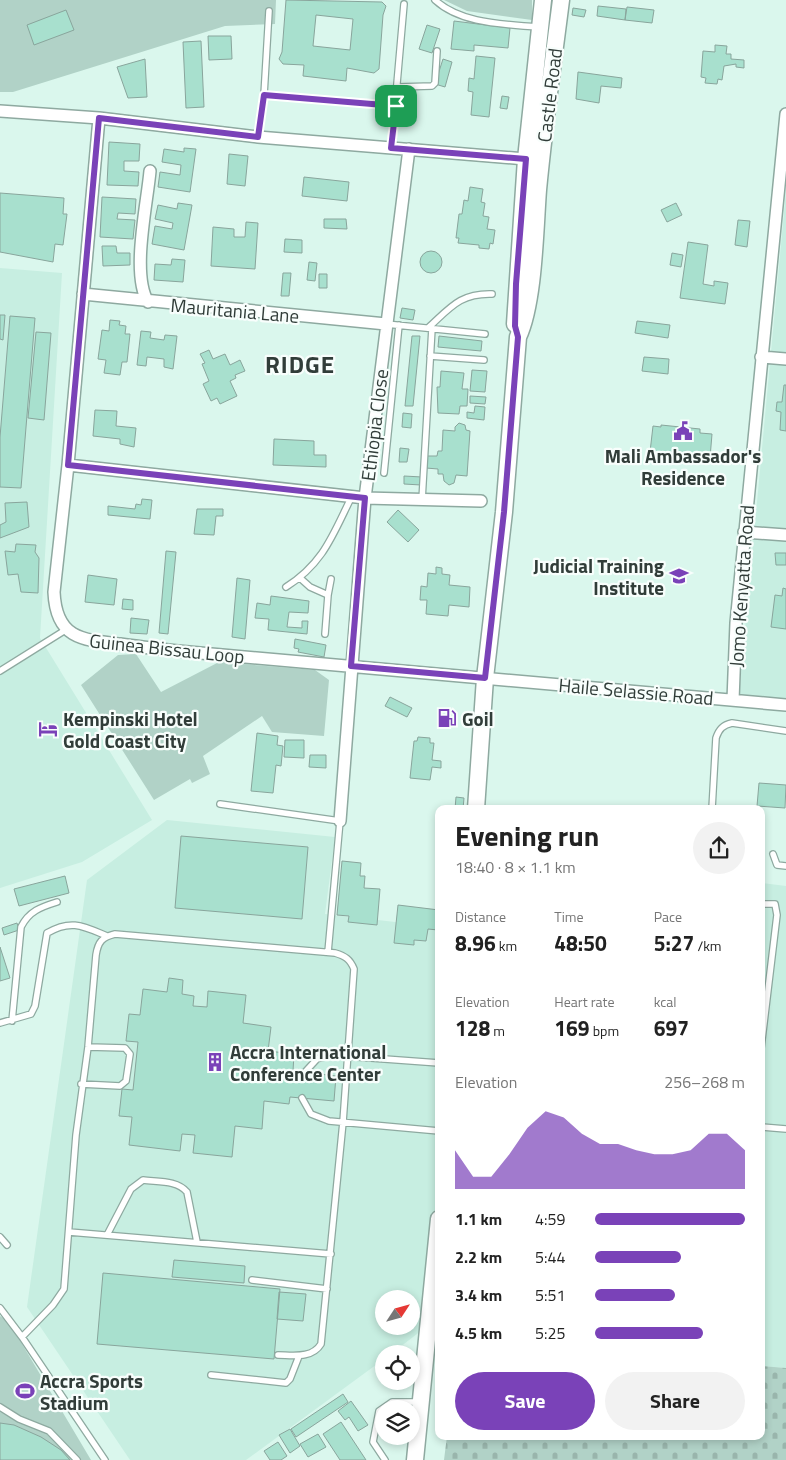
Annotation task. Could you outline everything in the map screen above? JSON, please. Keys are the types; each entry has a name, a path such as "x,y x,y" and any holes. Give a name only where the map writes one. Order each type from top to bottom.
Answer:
{"main road":[{"name":"Castle Road","path":"476,805 485,678 504,512 518,337 515,326 516,284 542,0"},
{"name":"Castle Road","path":"518,337 524,325 530,286 541,160 561,0"},
{"path":"415,1460 435,1260"}],"street":[{"path":"0,111 99,118 258,137 526,159"},
{"name":"Jomo Kenyatta Road","path":"732,700 736,623 761,357 783,185 786,114"},
{"name":"Guinea Bissau Loop","path":"99,118 68,465 54,592 55,608 60,620 67,629 85,640 178,651 485,678"},
{"name":"Ethiopia Close","path":"340,821 365,498 409,149"},
{"path":"148,302 140,283 140,269 150,171"},
{"name":"Mauritania Lane","path":"83,294 148,302 386,324"},
{"path":"761,357 786,360"},
{"path":"68,465 365,498 481,501"},
{"path":"744,532 786,535"},
{"name":"Haile Selassie Road","path":"485,678 786,705"}],"lane":[{"path":"435,0 447,10 462,16 540,28"},
{"path":"391,148 404,4"},
{"path":"258,137 264,95 269,11"},
{"path":"398,87 432,86 435,83 437,51"},
{"path":"264,95 396,106"},
{"path":"422,500 430,328 464,297 475,294 492,294"},
{"path":"386,324 485,334"},
{"path":"384,473 399,325"},
{"path":"430,356 484,360"},
{"path":"286,586 312,568 325,549 352,496"},
{"path":"300,578 310,587 328,595"},
{"path":"325,634 331,579"},
{"path":"0,671 67,629"},
{"path":"712,805 716,738 724,725 732,723 786,731"},
{"path":"220,804 340,821 328,952"},
{"path":"773,854 777,865 786,866"},
{"path":"12,1021 21,927 26,917 37,908 57,902"},
{"path":"765,904 775,904 777,915 765,1015"},
{"path":"0,1023 31,1014 35,1006 47,933 60,925 81,925 107,936"},
{"path":"22,1336 53,1305 64,1289 82,1084 88,1047 96,955 98,944 107,936 114,934 328,952 348,958 354,969 343,1122 321,1344 312,1352 298,1356 278,1355"},
{"path":"82,1084 120,1086 126,1082 128,1050 125,1048 88,1047"},
{"path":"304,1072 317,1059 330,1055 435,1063"},
{"path":"302,1098 312,1114 329,1121 435,1131"},
{"path":"765,1127 786,1129"},
{"path":"107,1235 131,1189 143,1180 177,1184 187,1192 197,1242"},
{"path":"69,1232 331,1254"},
{"path":"0,1236 7,1245"},
{"path":"252,1280 326,1289"},
{"path":"0,1308 22,1336 105,1460"},
{"path":"211,1375 286,1383 290,1379 298,1356"},
{"path":"385,1460 373,1442 379,1411 392,1402 421,1402"},
{"path":"0,1407 19,1419 49,1431 77,1460"}],"shaded area":[{"path":"786,191 786,699 739,695"},
{"path":"0,268 62,273 40,638 152,820 82,862 0,888"},
{"path":"167,820 335,837 325,914 435,927 435,1220 426,1327 420,1332 420,1290 375,1290 375,1335 416,1335 403,1345 375,1345 375,1366 246,1460 130,1460 27,1307 87,880"},
{"path":"765,883 786,886 786,1368 765,1366"}],"green space":[{"path":"0,0 276,0 275,24 225,26 13,92 0,92"},
{"path":"444,0 532,0 532,20 467,11"},
{"path":"136,654 161,692 219,662 315,670 329,680 324,736 272,732 262,716 203,756 210,774 192,783 190,779 154,800 81,685 118,655"},
{"name":"Accra Sports Stadium","path":"0,1316 9,1322 91,1460 0,1460"},
{"path":"765,1366 786,1368 786,1460 444,1460 446,1440 765,1440"}],"building":[{"path":"286,0 382,2 386,6 383,15 379,69 374,73 347,68 346,81 303,76 304,65 283,64 279,59 282,52","holes":["316,15 353,19 350,50 313,46"]},
{"path":"598,6 626,9 625,20 597,16"},
{"path":"627,7 654,10 652,23 625,20"},
{"path":"573,8 586,10 584,17 572,15"},
{"path":"66,10 74,30 34,45 27,25"},
{"path":"454,21 510,28 508,48 474,45 474,51 451,49"},
{"path":"427,25 440,29 432,53 419,49"},
{"path":"208,36 231,36 232,59 209,60"},
{"path":"201,41 204,107 186,108 183,42"},
{"path":"715,45 727,46 726,54 731,54 731,59 744,60 744,68 736,67 736,64 724,66 722,80 718,79 717,84 705,83 706,78 701,77 703,51 715,52"},
{"path":"476,56 495,58 489,117 471,115 473,92 468,91 469,78 474,79"},
{"path":"145,59 147,97 128,98 117,67"},
{"path":"443,59 452,62 445,87 435,84"},
{"path":"578,72 622,78 621,88 601,86 599,103 576,99"},
{"path":"502,96 509,97 507,109 500,108"},
{"path":"109,142 140,144 139,161 124,161 124,171 139,172 138,186 107,185"},
{"path":"184,148 196,149 190,192 158,187 160,172 180,175 181,165 162,162 164,149 184,152"},
{"path":"229,154 248,156 245,186 227,184"},
{"path":"304,177 349,182 347,201 302,196"},
{"path":"470,187 483,189 481,202 485,203 483,216 489,217 487,229 495,230 493,244 490,243 489,249 479,248 479,245 458,243 459,238 456,238 459,214 462,214 464,200 468,201"},
{"path":"0,193 64,198 63,214 67,214 63,245 55,244 53,262 0,252"},
{"path":"102,197 136,199 135,214 118,213 117,219 135,220 133,239 100,237"},
{"path":"178,203 192,205 184,250 152,244 155,226 172,229 173,223 155,219 158,205 177,209"},
{"path":"676,203 682,215 667,222 661,210"},
{"path":"324,219 346,219 347,229 324,228"},
{"path":"738,220 750,221 747,247 735,245"},
{"path":"246,222 258,223 255,269 211,266 213,227 234,229 234,237 245,237"},
{"path":"285,239 302,240 302,253 284,252"},
{"path":"688,242 708,245 703,284 714,286 714,281 728,283 725,304 680,298"},
{"path":"102,246 116,246 117,253 130,253 130,265 103,266"},
{"path":"431,251 441,258 442,262 435,272 431,273 421,266 420,262 427,252"},
{"path":"672,253 683,255 681,267 670,265"},
{"path":"172,259 185,260 183,282 154,280 155,264 171,265"},
{"path":"309,262 317,263 315,281 307,280"},
{"path":"283,273 291,273 289,296 281,296"},
{"path":"319,274 327,274 327,288 319,288"},
{"path":"402,308 415,310 413,320 400,318"},
{"path":"0,315 5,315 3,340 0,339"},
{"path":"10,316 35,318 21,488 0,487 0,437"},
{"path":"110,320 120,321 119,325 126,326 125,334 130,334 127,362 122,362 120,375 104,373 106,360 98,359 102,330 109,331"},
{"path":"637,321 670,325 668,338 635,333"},
{"path":"141,331 151,332 150,338 164,340 165,335 177,336 173,369 164,367 164,359 147,357 146,366 137,365"},
{"path":"36,332 51,333 44,420 28,418"},
{"path":"412,336 420,336 413,406 405,406"},
{"path":"439,336 482,341 481,351 438,347"},
{"path":"209,350 213,359 225,354 230,365 240,360 245,371 235,375 236,378 230,381 237,396 220,404 217,398 211,401 203,384 209,381 202,364 205,363 200,354"},
{"path":"644,357 669,359 668,374 642,371"},
{"path":"472,370 487,371 485,392 470,391"},
{"path":"441,371 464,373 462,389 468,389 467,406 460,406 459,414 438,413 437,387 440,387"},
{"path":"784,385 786,385 786,431 780,430 781,412 776,411 777,402 782,402"},
{"path":"470,396 486,397 485,404 470,403"},
{"path":"475,406 485,407 484,420 467,418 467,412 474,413"},
{"path":"95,410 117,411 116,426 136,428 134,447 120,444 120,439 93,436"},
{"path":"403,413 412,414 411,428 402,427"},
{"path":"459,423 465,425 466,430 470,431 467,476 456,475 454,483 449,485 444,481 443,474 438,474 438,469 426,468 427,456 437,456 438,451 442,451 443,430 455,431 455,427"},
{"path":"661,425 700,429 700,433 712,434 710,458 650,452 653,426 661,427"},
{"path":"274,439 314,441 314,455 326,455 326,467 273,465"},
{"path":"400,448 409,449 407,462 399,462"},
{"path":"404,476 422,477 421,485 404,484"},
{"path":"142,499 152,500 150,519 108,515 108,506 135,509 136,504 141,505"},
{"path":"27,502 29,527 0,538 0,525 6,522 5,503"},
{"path":"197,509 223,509 223,516 216,516 214,535 194,534"},
{"path":"398,510 419,530 408,542 387,522"},
{"path":"16,544 36,545 35,552 39,558 38,593 21,592 18,574 8,575 5,551 15,552"},
{"path":"166,551 176,552 168,634 159,633"},
{"path":"775,553 786,553 786,565 776,565"},
{"path":"436,567 442,568 442,574 450,575 449,585 470,587 469,607 449,605 448,616 426,614 427,600 420,600 421,586 427,587 428,573 436,574"},
{"path":"88,575 117,579 114,605 85,602"},
{"path":"237,578 250,580 245,639 232,637"},
{"path":"783,588 786,589 786,629 771,627 775,595 782,596"},
{"path":"271,596 309,601 308,613 289,612 287,627 302,628 302,621 308,621 307,634 268,630 269,619 255,618 257,603 270,605"},
{"path":"123,599 133,600 133,610 122,609"},
{"path":"131,618 149,620 147,634 130,633"},
{"path":"295,639 326,645 324,657 298,652 299,649 294,648"},
{"path":"390,697 412,708 407,717 385,706"},
{"path":"257,733 278,736 277,745 283,746 281,766 276,765 273,793 251,791"},
{"path":"418,737 430,738 430,743 434,743 432,760 441,761 441,768 432,767 430,780 410,778 414,741 417,741"},
{"path":"285,740 304,740 304,758 284,757"},
{"path":"310,755 326,755 326,768 309,767"},
{"path":"759,783 786,785 785,808 757,805"},
{"path":"456,797 464,798 463,805 455,805"},
{"path":"181,836 308,847 302,919 175,908"},
{"path":"342,861 361,863 360,876 365,876 364,888 380,889 377,925 348,922 349,916 337,915"},
{"path":"65,876 69,893 19,906 14,889"},
{"path":"398,905 435,910 435,930 428,929 426,941 414,940 414,945 394,943"},
{"path":"17,923 19,930 4,935 2,928"},
{"path":"0,947 10,978 0,981"},
{"name":"Accra International Conference Center","path":"169,978 183,980 182,994 194,996 193,1006 207,1007 208,991 246,995 243,1023 271,1027 268,1051 294,1054 293,1071 336,1076 334,1101 290,1097 289,1104 264,1101 262,1129 235,1126 232,1157 193,1153 195,1135 182,1134 180,1151 129,1145 132,1117 119,1116 122,1089 133,1090 138,1042 126,1041 129,1014 140,1015 143,989 167,992"},
{"path":"174,1260 245,1266 244,1283 172,1277"},
{"path":"103,1273 280,1289 274,1359 97,1344"},
{"path":"279,1292 306,1294 303,1321 277,1319"},
{"path":"343,1394 348,1402 296,1437 291,1429"},
{"path":"351,1401 368,1425 358,1431 349,1417 345,1420 338,1411"},
{"path":"341,1422 366,1460 340,1460 323,1434"},
{"path":"0,1423 14,1425 41,1437 61,1450 70,1460 0,1460"},
{"path":"290,1429 300,1446 290,1453 279,1435"},
{"path":"318,1434 326,1447 308,1457 300,1444"},
{"path":"278,1442 287,1456 281,1460 270,1460 264,1451"}],"place":[{"name":"Mali Ambassador's Residence","path":"683,431"},
{"name":"Judicial Training Institute","path":"679,576"},
{"name":"Goil","path":"447,718"},
{"name":"Kempinski Hotel Gold Coast City","path":"48,729"},
{"name":"Accra International Conference Center","path":"215,1062"},
{"name":"Accra Sports Stadium","path":"25,1391"}],"district":[{"name":"RIDGE","path":"300,364"}],"route":[{"path":"264,95 396,106 391,148 526,159 516,284 515,326 518,337 504,512 485,678 351,666 365,498 68,465 99,118 258,137 264,95"}]}
